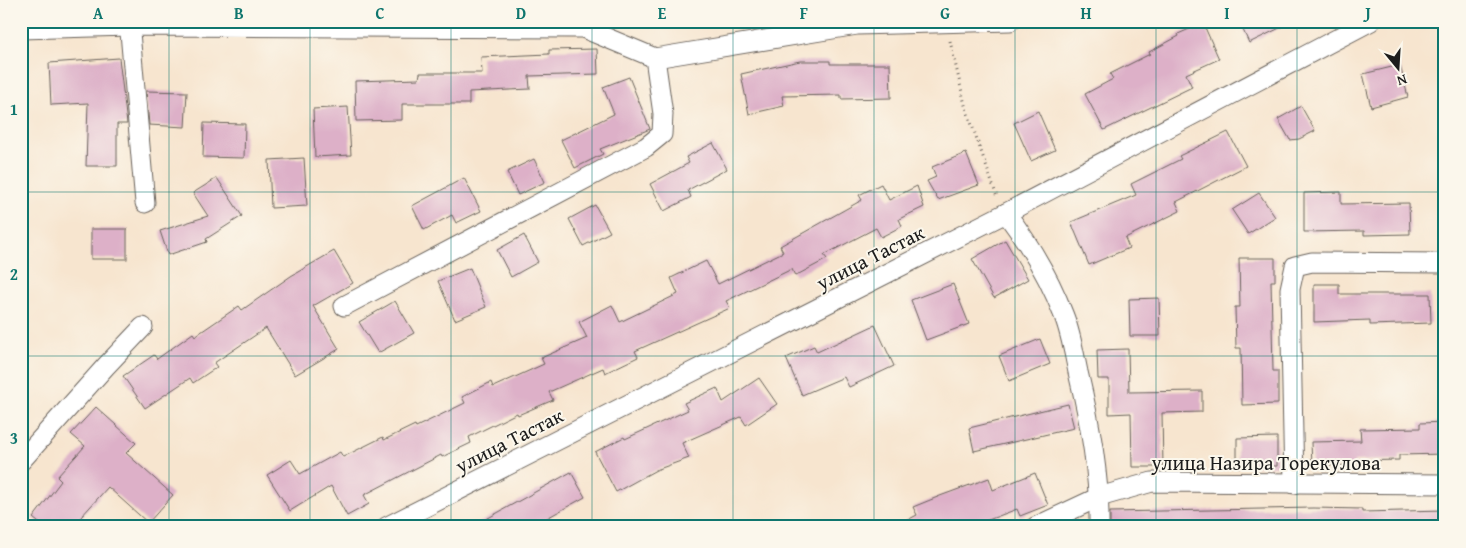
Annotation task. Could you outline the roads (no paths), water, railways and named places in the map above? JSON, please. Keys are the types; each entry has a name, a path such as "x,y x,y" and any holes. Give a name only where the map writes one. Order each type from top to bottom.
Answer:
{"street":[{"path":"21,29 129,24 583,28 655,58 857,23 1010,21"},
{"name":"улица Тастак","path":"386,527 1006,213 1371,21"},
{"path":"129,24 145,202"},
{"path":"344,306 646,147 662,134 663,114 655,58"},
{"path":"1006,213 1028,242 1065,317 1084,397 1099,497 1098,527"},
{"path":"1294,484 1290,289 1295,266 1312,262 1445,263"},
{"path":"21,461 143,327"},
{"name":"улица Назира Торекулова","path":"1035,527 1099,497 1152,482 1445,484"}]}
